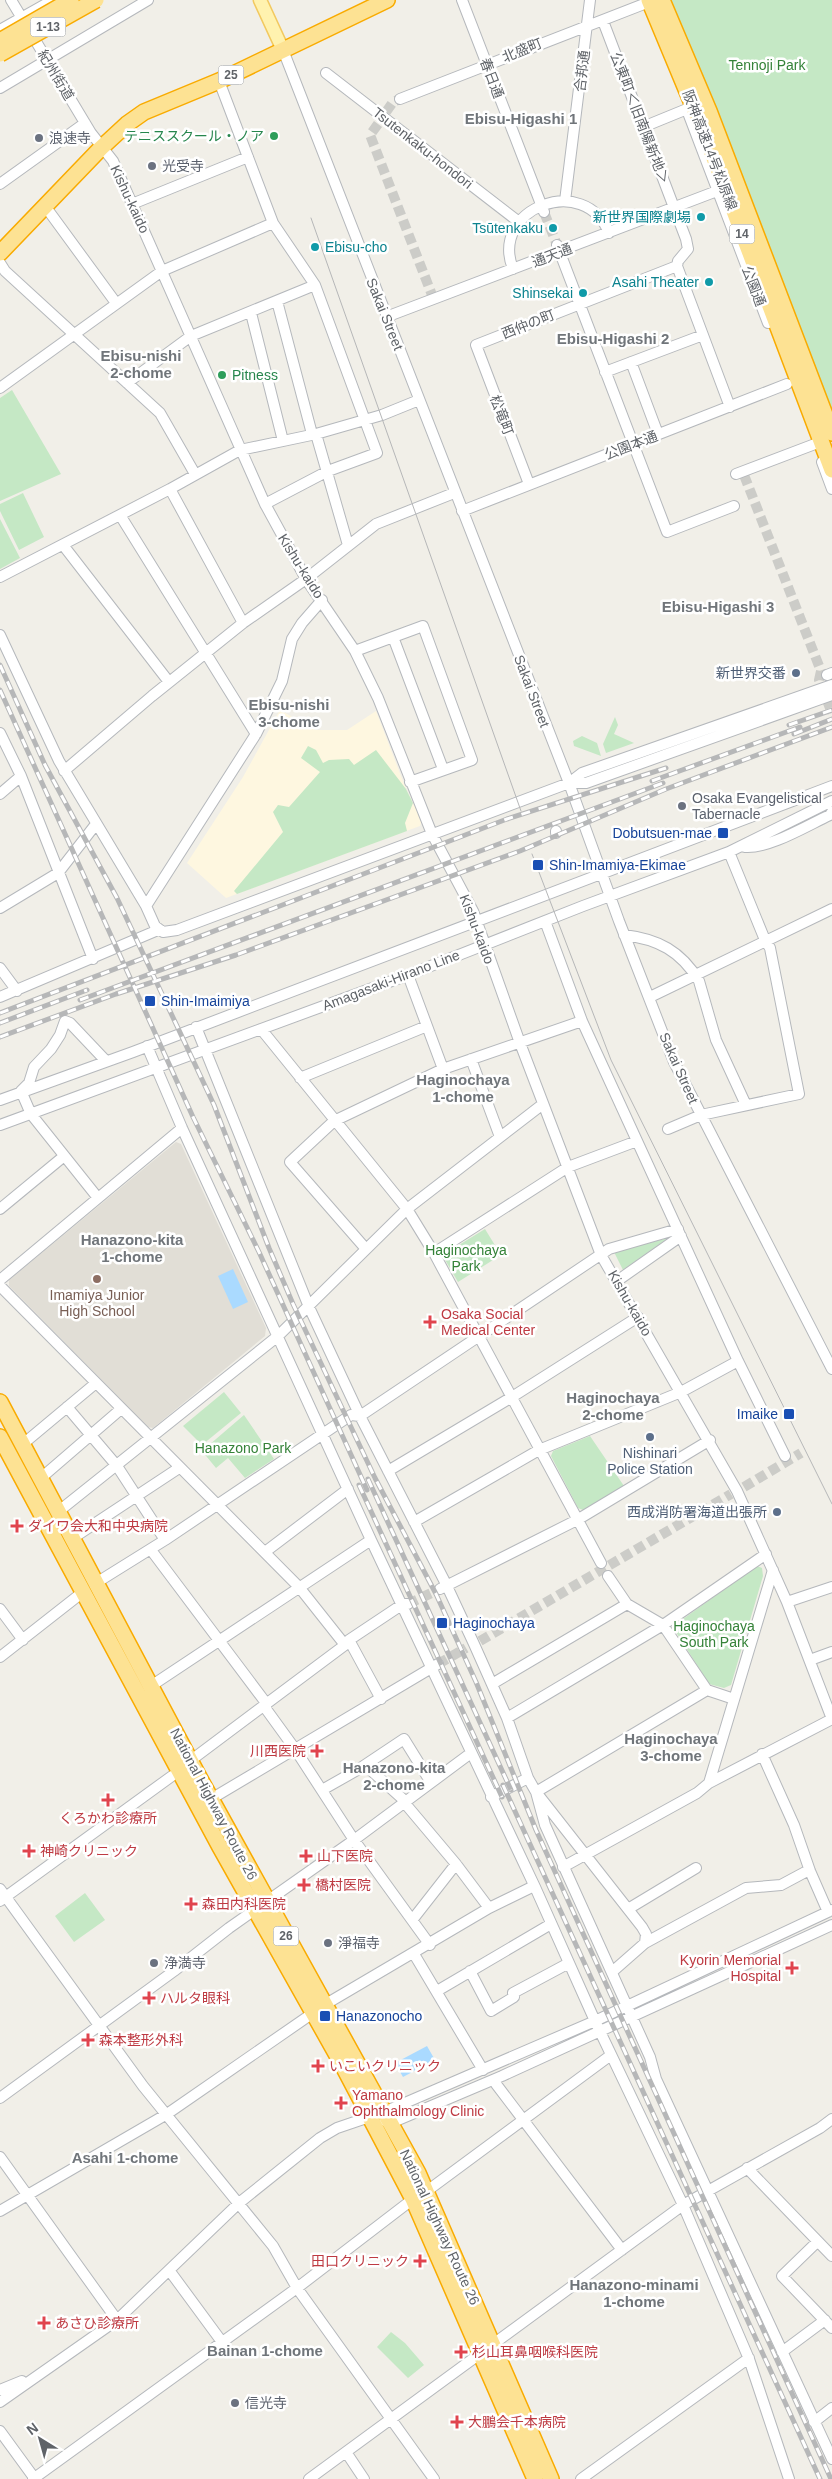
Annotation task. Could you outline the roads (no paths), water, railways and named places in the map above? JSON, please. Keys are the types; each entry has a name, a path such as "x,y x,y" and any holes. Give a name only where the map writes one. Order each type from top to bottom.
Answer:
{"highway":[{"path":"0,39 71,0"},
{"name":"1-13","path":"0,54 96,0"},
{"name":"25","path":"358,15 368,13 394,0"},
{"name":"阪神高速14号松原線","path":"662,0 709,111 832,433"},
{"name":"阪神高速14号松原線","path":"645,1 706,137 832,470"},
{"name":"25","path":"0,253 101,148 127,124 144,112 219,81 358,15 378,2"},
{"path":"823,409 832,427"},
{"name":"National Highway Route 26","path":"0,1402 60,1511 211,1799 260,1906 313,2013 427,2191 535,2479"},
{"name":"National Highway Route 26","path":"2,1447 260,1906 326,2004 381,2117 413,2199 551,2479"}],"main road":[{"name":"Sakai Street","path":"260,0 283,50"}],"street":[{"name":"紀州街道","path":"11,0 101,148"},
{"path":"0,39 53,0"},
{"path":"0,30 24,21 66,0"},
{"path":"0,88 148,0"},
{"name":"春日通","path":"462,0 543,209"},
{"name":"合邦通","path":"565,201 590,0"},
{"name":"北盛町","path":"400,99 588,24 604,21 645,1"},
{"name":"公園通","path":"645,1 832,489"},
{"name":"公東町＜旧南陽新地＞","path":"604,21 688,249 678,261 677,266"},
{"name":"Sakai Street","path":"283,50 420,400 454,493 569,784 624,935 674,1062 832,1370"},
{"name":"Tsutenkaku-hondori","path":"326,73 519,222"},
{"path":"219,81 273,223 315,285 378,453 328,470 265,504"},
{"path":"643,127 687,109"},
{"path":"0,184 85,123"},
{"name":"Kishu-kaido","path":"101,148 113,161 265,504 306,579 355,651 378,698 432,834 457,878 477,922 543,1104 602,1255 710,1440 737,1491 787,1602 810,1660 827,1691 832,1719"},
{"path":"132,204 248,158"},
{"name":"通天通","path":"386,317 433,297 513,269 558,249 675,212 717,190"},
{"path":"513,269 508,248 510,237 519,222 543,209 565,201 589,208 596,214 609,233"},
{"path":"45,206 116,303"},
{"path":"0,388 162,271 273,223"},
{"path":"558,249 666,532 734,506"},
{"path":"0,263 5,271 72,335 160,413 195,474"},
{"path":"677,266 730,407"},
{"name":"西仲の町","path":"476,345 677,266"},
{"path":"127,383 191,336 315,285"},
{"path":"277,301 314,434 328,470 348,545"},
{"path":"250,313 283,441"},
{"path":"605,372 703,335"},
{"name":"松竜町","path":"476,345 529,484"},
{"path":"632,362 658,434"},
{"name":"公園本通","path":"462,511 529,484 635,447 658,434 787,384"},
{"path":"0,577 170,489 240,450 314,434 420,400"},
{"path":"741,474 815,444"},
{"path":"170,489 243,623"},
{"path":"64,771 169,682 243,623 306,579 376,524 454,493"},
{"path":"120,515 205,655 256,734"},
{"path":"63,545 169,682"},
{"path":"146,906 256,734 282,681 292,639 302,623 322,600"},
{"path":"355,651 424,626 472,760 410,782"},
{"path":"0,635 64,771 146,906 158,930"},
{"path":"393,637 443,770"},
{"path":"569,784 582,773 832,685"},
{"path":"0,997 158,930 170,932 177,930 569,784 586,783 832,695"},
{"path":"0,733 21,776 93,959"},
{"path":"0,794 21,776"},
{"name":"Amagasaki-Hirano Line","path":"0,1100 477,922 832,786"},
{"name":"Amagasaki-Hirano Line","path":"0,1125 408,975 484,944 729,852 832,801"},
{"path":"742,846 753,848 766,844 830,815 832,812"},
{"path":"0,908 58,873 96,824"},
{"path":"668,1129 702,1115 799,1094 770,948 729,852"},
{"path":"650,997 832,909"},
{"path":"545,921 582,1021 738,1361 785,1456"},
{"path":"624,935 640,937 678,953 695,974 699,981 716,1040 746,1105"},
{"path":"0,968 17,991"},
{"path":"408,975 442,1069"},
{"path":"98,1198 63,1157 31,1114 21,1091 29,1083 34,1067 51,1049 60,1035 65,1021 70,1023 106,1061"},
{"path":"366,1249 290,1162 334,1121 442,1069 582,1021"},
{"path":"300,1078 427,1026"},
{"path":"196,1027 309,1307 360,1416 414,1522 443,1586 492,1684 507,1718 528,1778 536,1792 586,1854 646,1934 645,1943"},
{"path":"261,1029 407,1209 434,1253 601,1564"},
{"path":"147,1046 182,1128 323,1435 372,1540 406,1604 435,1666 491,1797 683,2205 748,2358 789,2479"},
{"path":"471,1059 500,1137"},
{"path":"60,1511 278,1336 407,1209 543,1104"},
{"path":"0,1280 182,1128"},
{"path":"434,1253 568,1167 637,1141"},
{"path":"0,1209 63,1157"},
{"path":"96,1582 151,1550 351,1415 360,1416 609,1249 680,1232"},
{"path":"617,1281 680,1232"},
{"path":"0,1286 121,1410 299,1587 347,1643 381,1698"},
{"path":"388,1471 512,1397 638,1318"},
{"path":"414,1522 539,1450 682,1392 738,1361"},
{"path":"22,1444 96,1383"},
{"path":"67,1407 117,1466 165,1540"},
{"path":"41,1478 121,1410"},
{"path":"443,1586 576,1520 710,1440"},
{"path":"73,1538 179,1468"},
{"path":"265,1552 348,1489"},
{"path":"151,1686 372,1540"},
{"path":"151,1550 266,1703 266,1709 295,1749 354,1840 430,1945"},
{"path":"507,1718 663,1625 766,1554"},
{"path":"709,1783 773,1570"},
{"path":"608,1576 627,1604 663,1625 707,1690 734,1699"},
{"path":"787,1602 832,1587"},
{"path":"0,1657 82,1592"},
{"path":"190,1761 347,1643 406,1604"},
{"path":"492,1684 627,1604"},
{"path":"0,1609 23,1640"},
{"path":"810,1660 832,1652"},
{"path":"211,1799 435,1666"},
{"path":"536,1792 707,1690"},
{"path":"563,1867 697,1793 709,1783 832,1719"},
{"path":"322,1790 404,1739 430,1781"},
{"path":"0,2098 260,1906 354,1840 430,1781 471,1753"},
{"path":"381,2117 482,2070 595,2021 830,1912 809,1870 794,1825 762,1754"},
{"path":"365,1765 404,1801 456,1864 489,1908"},
{"path":"172,1776 2,1896 14,1908 167,2114 273,2246 297,2288 434,2479"},
{"path":"491,1797 528,1778"},
{"path":"536,1792 545,1825 632,2015 650,2057 656,2079 832,2459"},
{"path":"413,1919 456,1864"},
{"path":"628,1909 696,1868"},
{"path":"612,1972 645,1943 746,1888 781,1885 809,1870"},
{"path":"326,2004 430,1945 489,1908 534,1886"},
{"path":"436,1991 551,1924"},
{"path":"0,2402 116,2320 239,2203 320,2138 337,2128 381,2117 502,2076 832,1925"},
{"path":"414,1954 482,2070"},
{"path":"470,1971 491,2011 514,1997 513,1993 569,1963"},
{"path":"0,2211 167,2114 313,2013"},
{"path":"427,2191 611,2055"},
{"path":"496,2084 622,2250"},
{"path":"309,2479 683,2205 820,2128 832,2119"},
{"path":"0,2157 116,2320"},
{"path":"747,2168 832,2256"},
{"path":"0,2431 34,2479 297,2288 413,2199"},
{"path":"782,2352 828,2324 782,2276 817,2242"},
{"path":"169,2270 222,2342"},
{"path":"581,2479 748,2358"},
{"path":"0,2390 41,2373"},
{"path":"814,2422 832,2408"},
{"path":"346,2452 364,2479"}],"water":[{"path":"233,1269 248,1302 233,1309 218,1276"},
{"path":"427,2046 435,2060 403,2077 395,2063"}],"tunnel":[{"path":"386,112 393,102 400,99"},
{"path":"378,124 370,135 432,295"},
{"path":"544,212 557,245"},
{"path":"744,475 821,671 819,680 832,713"},
{"path":"744,1487 801,1453"},
{"path":"480,1641 731,1494"},
{"path":"408,1604 440,1589"},
{"path":"438,1664 466,1648"}],"tram line":[{"path":"311,218 521,811"},
{"path":"532,854 611,1060 832,1504"}],"railway":[{"path":"0,665 45,765 117,898 214,1105 269,1248 293,1304 375,1478 436,1594 476,1682 536,1830 831,2479"},
{"path":"0,690 193,1117 259,1252 367,1490"},
{"path":"789,725 832,710"},
{"path":"794,734 832,719"},
{"path":"652,781 800,727"},
{"path":"0,1037 116,994 236,955 520,851 666,789 832,727"},
{"path":"0,1013 507,819 666,768"},
{"path":"80,1000 663,783"},
{"path":"0,1023 87,990"},
{"path":"368,1479 511,1790"},
{"path":"359,1485 502,1797"},
{"path":"503,1785 820,2479"}],"place":[{"name":"テニススクール・ノア","path":"274,136"},
{"name":"浪速寺","path":"39,138"},
{"name":"光受寺","path":"152,166"},
{"name":"新世界国際劇場","path":"701,217"},
{"name":"Tsūtenkaku","path":"553,228"},
{"name":"Ebisu-cho","path":"315,247"},
{"name":"Asahi Theater","path":"709,282"},
{"name":"Shinsekai","path":"583,293"},
{"name":"Pitness","path":"222,375"},
{"name":"新世界交番","path":"796,673"},
{"name":"Osaka Evangelistical Tabernacle","path":"682,806"},
{"name":"Dobutsuen-mae","path":"723,833"},
{"name":"Shin-Imamiya-Ekimae","path":"538,865"},
{"name":"Shin-Imaimiya","path":"150,1001"},
{"name":"Imamiya Junior High School","path":"97,1279"},
{"name":"Osaka Social Medical Center","path":"430,1322"},
{"name":"Imaike","path":"789,1414"},
{"name":"Nishinari Police Station","path":"650,1437"},
{"name":"西成消防署海道出張所","path":"777,1512"},
{"name":"ダイワ会大和中央病院","path":"17,1526"},
{"name":"Haginochaya","path":"442,1623"},
{"name":"川西医院","path":"317,1751"},
{"name":"くろかわ診療所","path":"108,1800"},
{"name":"神崎クリニック","path":"29,1851"},
{"name":"山下医院","path":"306,1856"},
{"name":"橋村医院","path":"304,1885"},
{"name":"森田内科医院","path":"191,1904"},
{"name":"淨福寺","path":"328,1943"},
{"name":"浄満寺","path":"154,1963"},
{"name":"Kyorin Memorial Hospital","path":"792,1968"},
{"name":"ハルタ眼科","path":"149,1998"},
{"name":"Hanazonocho","path":"325,2016"},
{"name":"森本整形外科","path":"88,2040"},
{"name":"いこいクリニック","path":"318,2066"},
{"name":"Yamano Ophthalmology Clinic","path":"341,2103"},
{"name":"田口クリニック","path":"420,2261"},
{"name":"あさひ診療所","path":"44,2323"},
{"name":"杉山耳鼻咽喉科医院","path":"461,2352"},
{"name":"信光寺","path":"235,2403"},
{"name":"大鵬会千本病院","path":"457,2422"}],"district":[{"name":"Ebisu-Higashi 1","path":"521,119"},
{"name":"Ebisu-Higashi 2","path":"613,339"},
{"name":"Ebisu-nishi 2-chome","path":"141,364"},
{"name":"Ebisu-Higashi 3","path":"718,607"},
{"name":"Ebisu-nishi 3-chome","path":"289,714"},
{"name":"Haginochaya 1-chome","path":"463,1088"},
{"name":"Hanazono-kita 1-chome","path":"132,1248"},
{"name":"Haginochaya 2-chome","path":"613,1406"},
{"name":"Haginochaya 3-chome","path":"671,1748"},
{"name":"Hanazono-kita 2-chome","path":"394,1776"},
{"name":"Asahi 1-chome","path":"125,2158"},
{"name":"Hanazono-minami 1-chome","path":"634,2294"},
{"name":"Bainan 1-chome","path":"265,2351"}],"park label":[{"name":"Tennoji Park","path":"767,65"},
{"name":"Haginochaya Park","path":"466,1258"},
{"name":"Hanazono Park","path":"243,1448"},
{"name":"Haginochaya South Park","path":"714,1634"}]}
